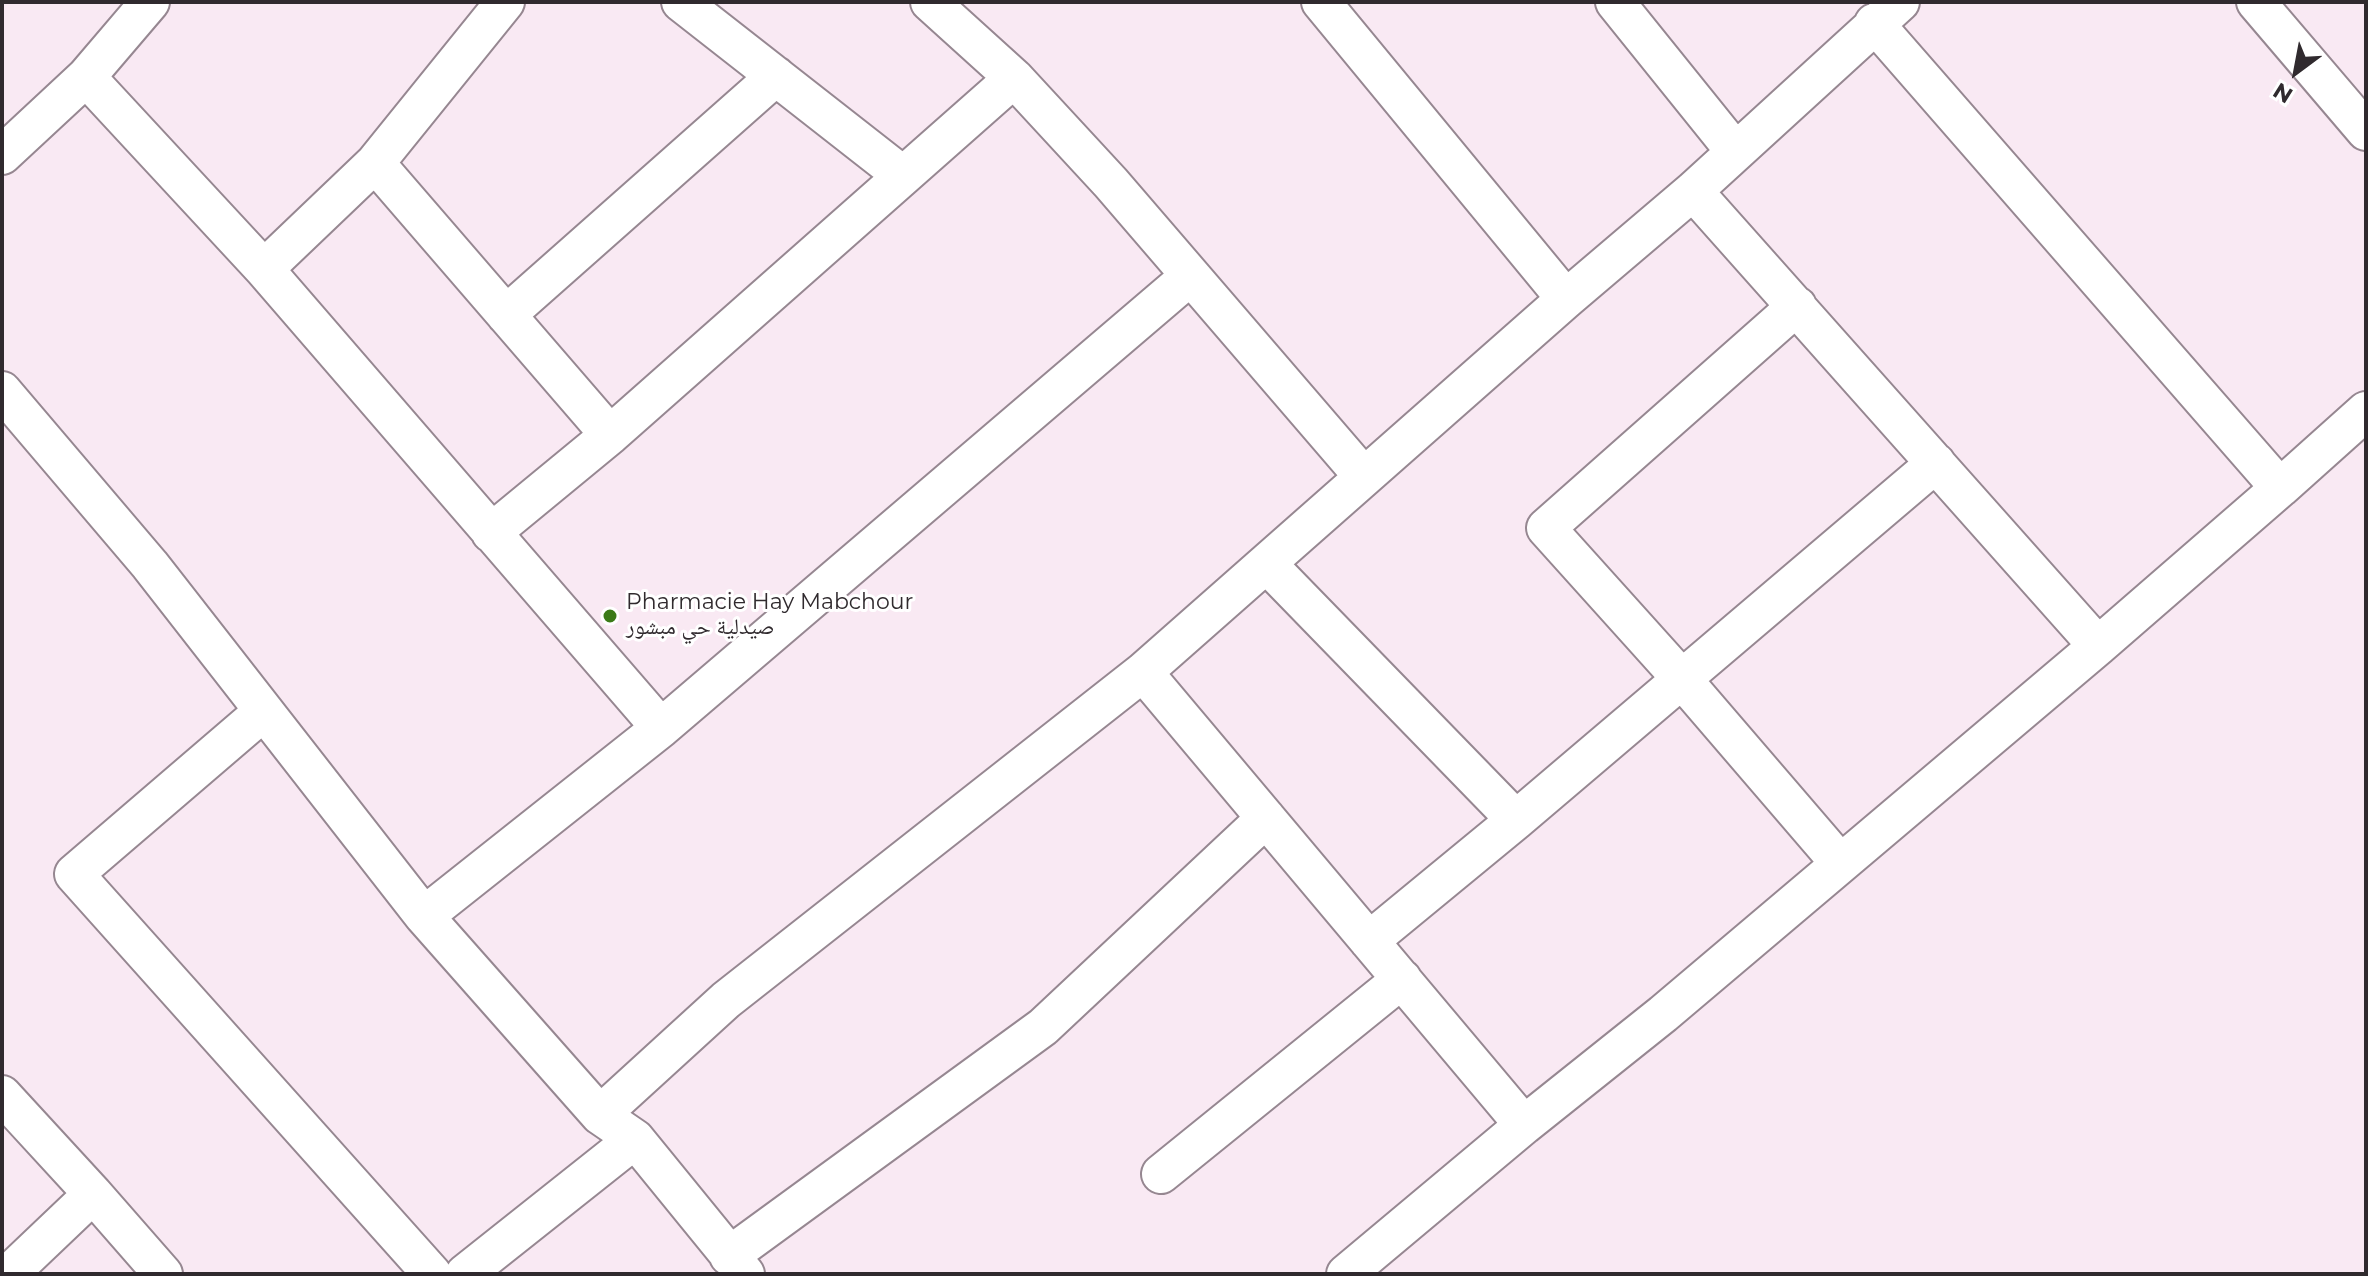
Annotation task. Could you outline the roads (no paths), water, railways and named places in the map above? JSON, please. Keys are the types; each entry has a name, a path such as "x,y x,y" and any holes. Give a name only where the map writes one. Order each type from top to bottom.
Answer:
{"street":[{"path":"2,155 86,77 150,2"},
{"path":"264,269 375,163 505,2"},
{"path":"681,2 902,175"},
{"path":"930,2 1014,78 1111,183 1364,477"},
{"path":"1321,2 1566,299"},
{"path":"1615,2 1735,151"},
{"path":"2256,2 2366,131"},
{"path":"600,1115 726,1000 1143,672 1693,191 1887,13 2280,488"},
{"path":"506,315 776,76"},
{"path":"86,77 264,269 661,728"},
{"path":"491,533 610,435 1014,78"},
{"path":"375,163 610,435"},
{"path":"1693,191 2098,646"},
{"path":"424,916 661,728 1189,277"},
{"path":"1797,306 1546,528 1681,678 1840,863"},
{"path":"2,391 150,565 424,916 600,1115 635,1139 737,1265 1043,1027 1266,818"},
{"path":"1346,1274 1663,1014 2098,646 2366,411"},
{"path":"1369,941 1936,463"},
{"path":"1267,564 1516,820"},
{"path":"1143,672 1524,1125"},
{"path":"264,711 74,874 432,1274"},
{"path":"1161,1174 1402,979"},
{"path":"2,1095 163,1274"},
{"path":"465,1274 635,1139"},
{"path":"9,1274 93,1194"}],"place":[{"name":"Pharmacie Hay Mabchour صيدلية حي مبشور","path":"610,616"}]}
